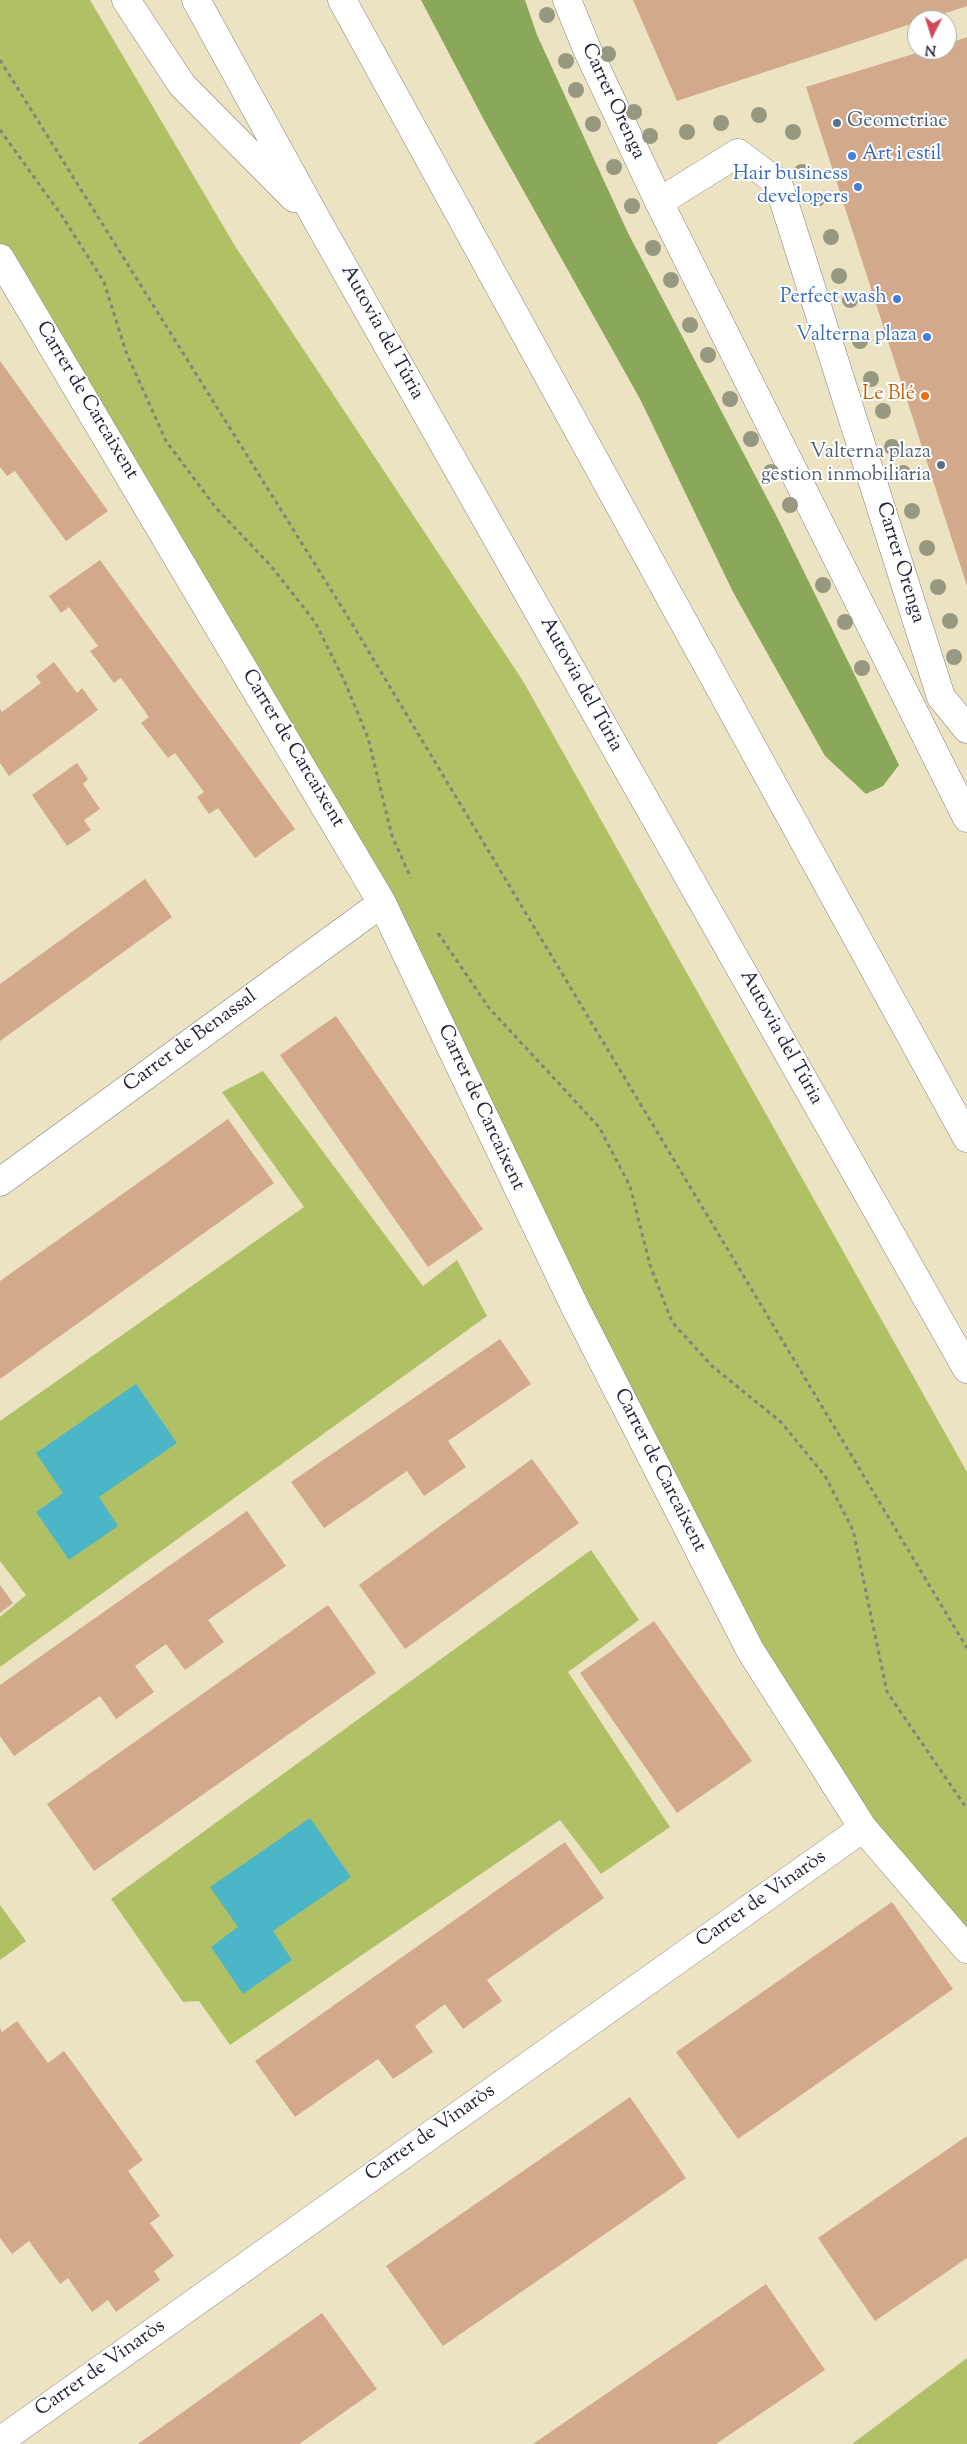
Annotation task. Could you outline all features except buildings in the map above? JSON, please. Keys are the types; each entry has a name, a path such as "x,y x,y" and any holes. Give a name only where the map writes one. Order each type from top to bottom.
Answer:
{"main road":[{"path":"126,0 182,85 318,222"},
{"name":"Autovia del Túria","path":"196,0 318,222 967,1369"},
{"path":"342,0 967,1138"},
{"name":"Carrer Orenga","path":"567,0 587,49 659,202 967,818"},
{"name":"Carrer Orenga","path":"659,202 738,153 778,183 941,697 967,729"},
{"name":"Carrer de Carcaixent","path":"0,258 382,903 576,1309 750,1650 863,1828 967,1949"},
{"name":"Carrer de Benassal","path":"0,1182 382,903"},
{"name":"Carrer de Vinaròs","path":"0,2441 863,1828"}],"path":[{"path":"0,60 351,622 967,1648"},
{"path":"0,130 62,216 104,282 126,352 166,441 216,508 271,566 315,622 344,680 368,738 392,836 412,880"},
{"path":"437,931 489,1008 599,1127 630,1186 650,1265 672,1322 712,1366 781,1422 825,1476 853,1530 887,1692 967,1808"}],"green space":[{"path":"0,0 90,0 235,246 523,681 967,1472 967,1955 749,1668 395,943 0,254"},
{"path":"421,0 525,0 537,35 628,233 778,519 899,765 883,786 866,794 825,756 733,592 640,399 485,122"},
{"path":"263,1071 423,1286 457,1260 487,1316 0,1667 0,1617 26,1595 0,1561 0,1421 304,1207 222,1092"},
{"path":"591,1550 639,1620 568,1672 670,1827 601,1874 560,1820 230,2045 199,2001 183,2002 111,1899"},
{"path":"0,1905 26,1941 0,1960"},
{"path":"967,2358 967,2444 852,2444"}],"water":[{"path":"136,1384 177,1443 99,1497 118,1526 69,1560 36,1512 63,1493 36,1453"},
{"path":"310,1818 351,1877 273,1931 292,1960 243,1994 211,1947 238,1927 210,1887"}],"place":[{"name":"Geometriae","path":"837,123"},
{"name":"Art i estil","path":"852,156"},
{"name":"Hair business developers","path":"858,187"},
{"name":"Perfect wash","path":"897,299"},
{"name":"Valterna plaza","path":"927,337"},
{"name":"Le Blé","path":"925,396"},
{"name":"Valterna plaza gestion inmobiliaria","path":"941,465"}]}
